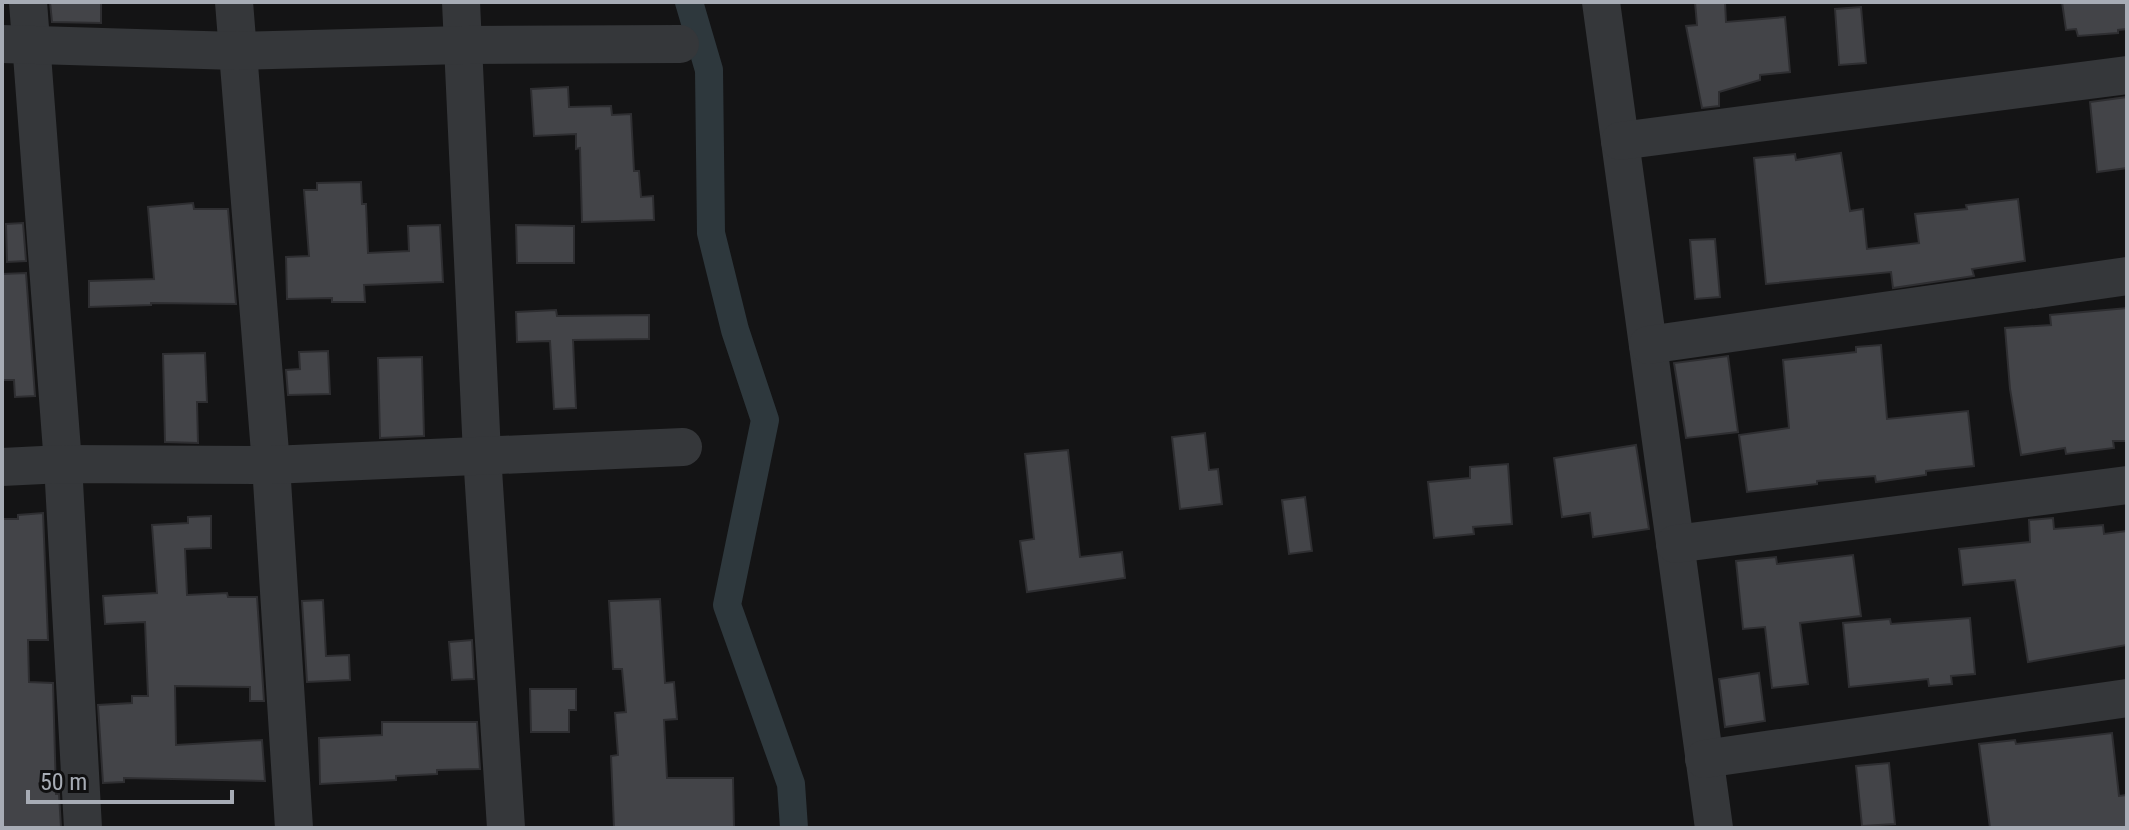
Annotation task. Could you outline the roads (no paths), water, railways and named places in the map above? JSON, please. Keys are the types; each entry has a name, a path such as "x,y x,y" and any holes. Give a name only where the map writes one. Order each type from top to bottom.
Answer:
{"street":[{"path":"28,2 16,43 63,464 83,828"},
{"path":"234,2 271,465 294,828"},
{"path":"461,2 482,454 506,828"},
{"path":"1601,2 1714,828"},
{"path":"16,43 237,51 463,45 680,44"},
{"path":"1620,141 2127,75"},
{"path":"1648,345 2127,276"},
{"path":"2,467 63,464 271,465 683,447"},
{"path":"1675,544 2127,485"},
{"path":"1704,759 2127,698"}],"waterway":[{"path":"689,2 709,70 711,233 735,330 765,420 727,605 791,784 794,828"}]}
